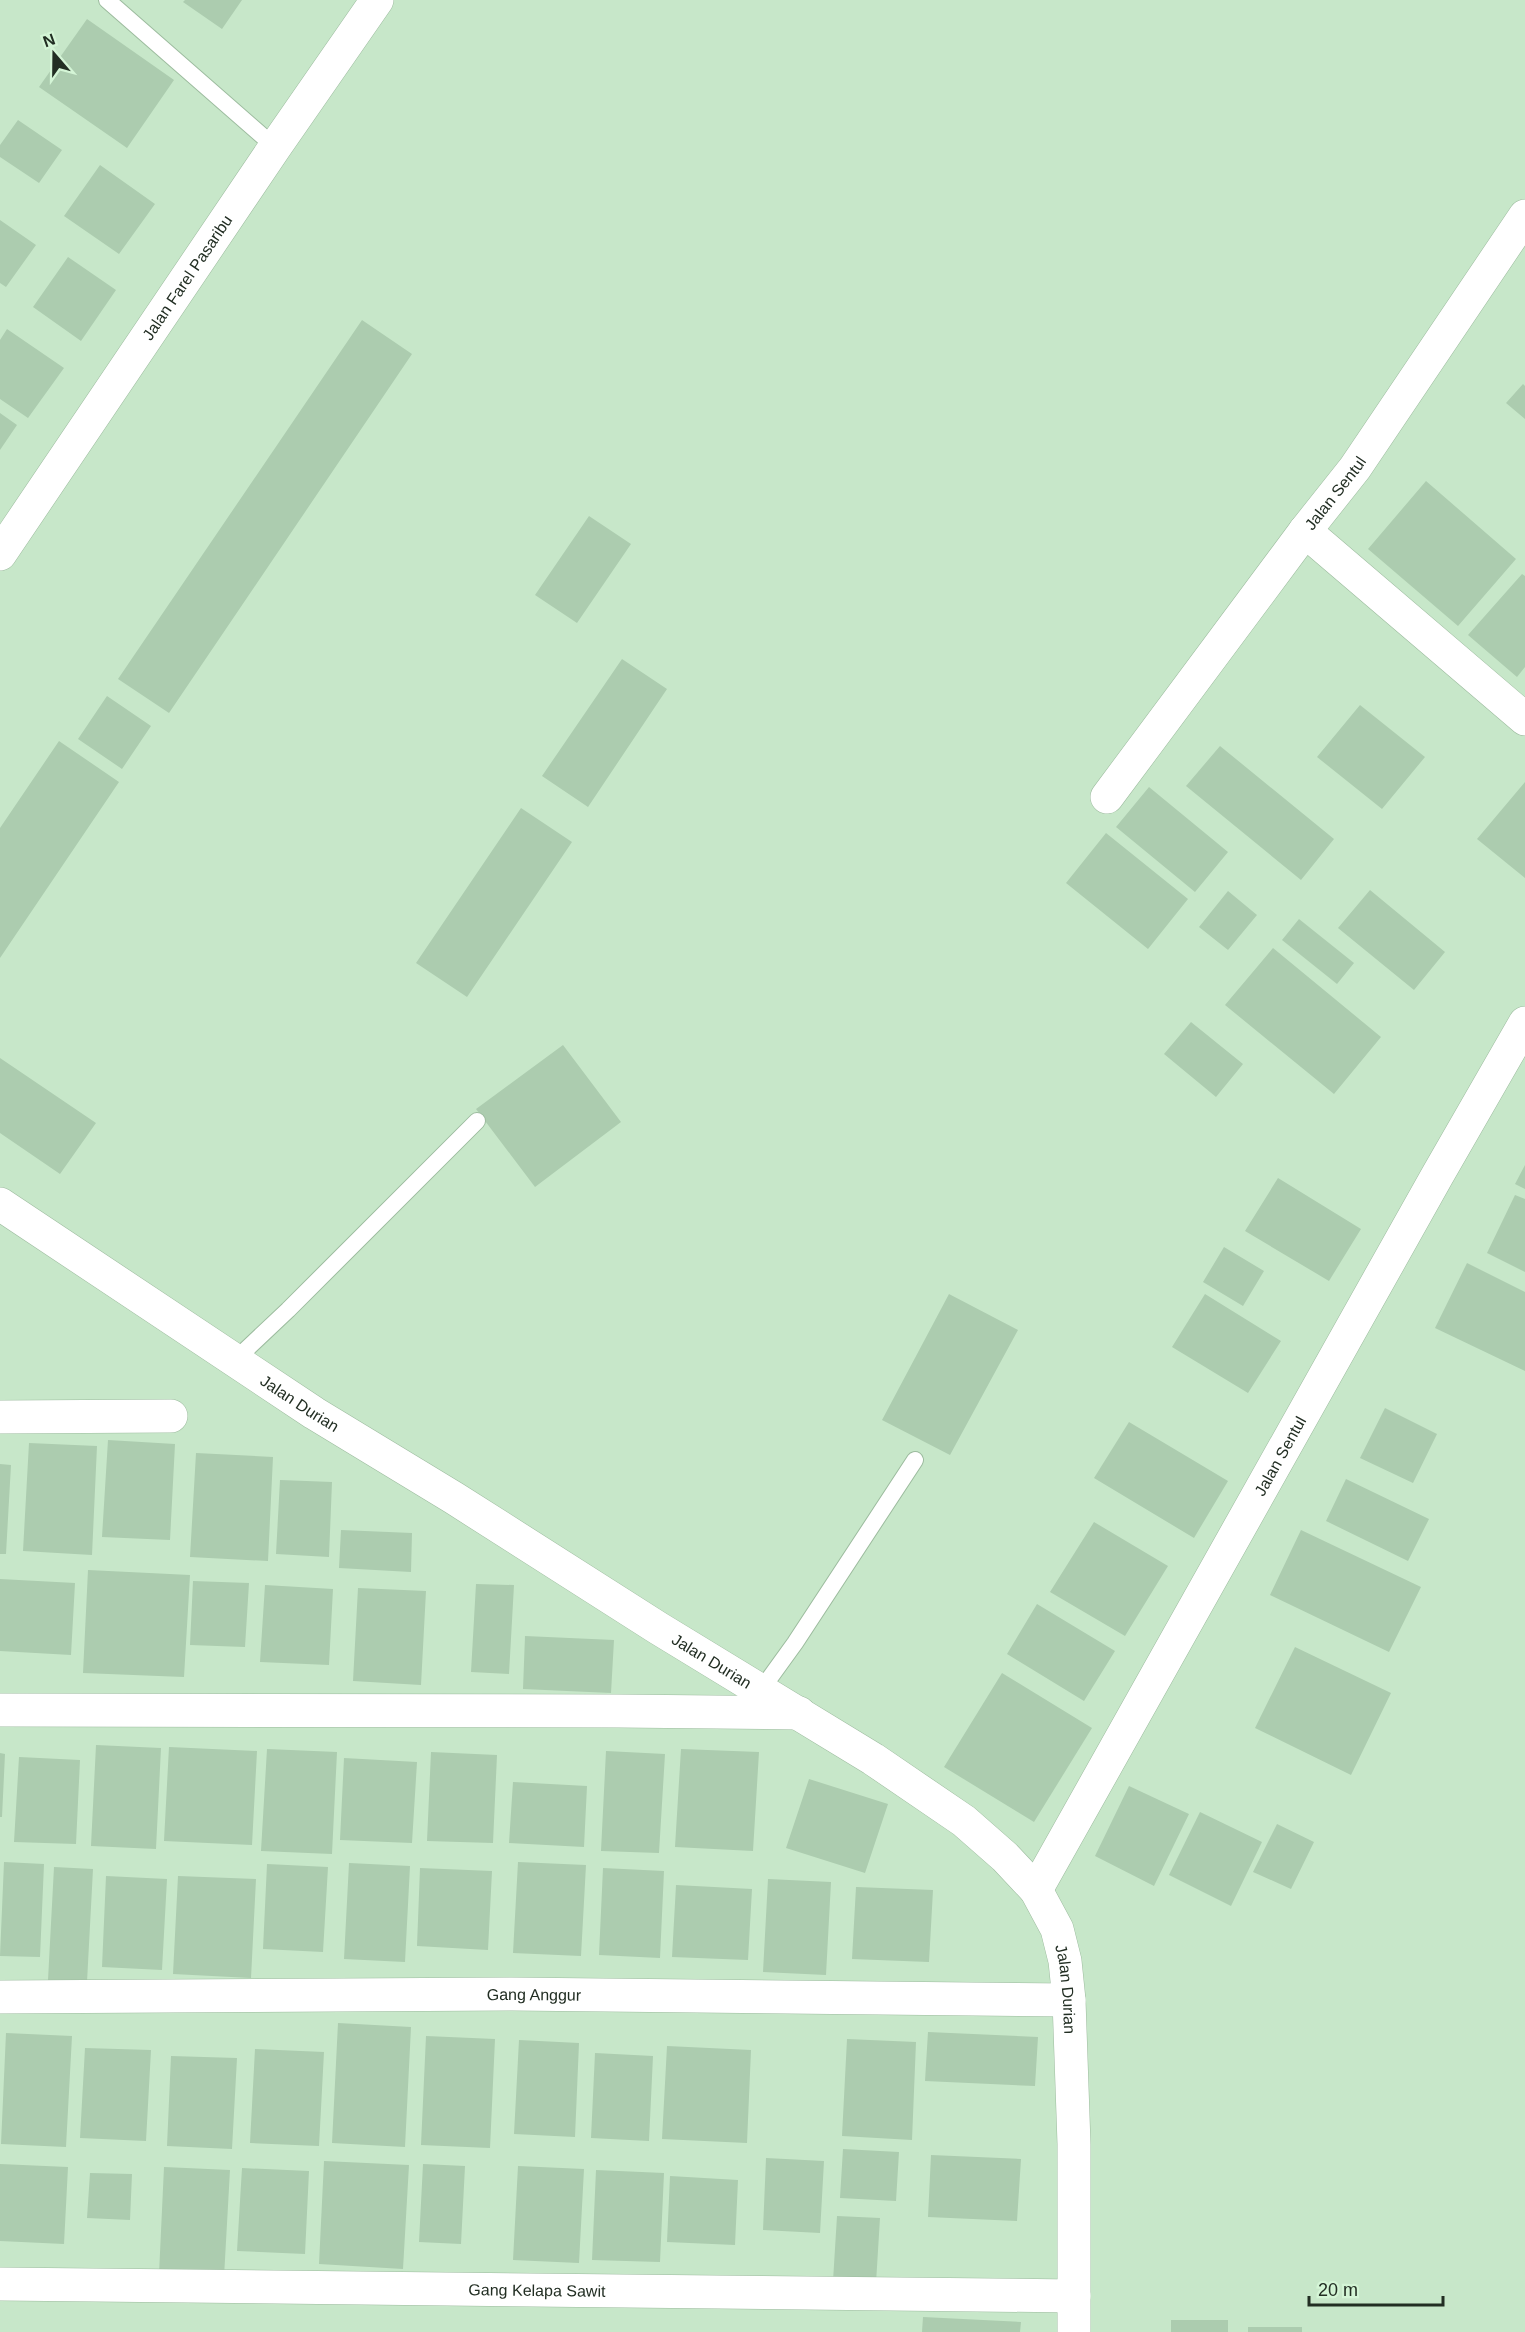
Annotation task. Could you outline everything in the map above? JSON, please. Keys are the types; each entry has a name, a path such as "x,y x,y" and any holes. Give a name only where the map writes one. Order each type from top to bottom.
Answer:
{"street":[{"name":"Jalan Farel Pasaribu","path":"0,554 377,0"},
{"name":"Jalan Sentul","path":"1525,216 1355,468 1305,531 1525,719"},
{"path":"1107,797 1305,531"},
{"name":"Jalan Sentul","path":"1036,1890 1525,1023"},
{"name":"Jalan Durian","path":"0,1204 314,1413 873,1759 964,1821 1005,1857 1036,1890 1057,1929 1065,1961 1069,2000 1074,2144 1074,2332"},
{"path":"0,1417 171,1416"},
{"path":"0,1710 801,1713"},
{"name":"Gang Anggur","path":"0,1997 512,1994 1069,2000"},
{"name":"Gang Kelapa Sawit","path":"0,2284 1074,2296"}],"lane":[{"path":"107,0 275,147"},
{"path":"235,1360 477,1121"},
{"path":"761,1690 795,1643 915,1460"}],"building":[{"path":"185,0 242,0 222,29 183,2"},
{"path":"87,19 174,80 127,148 39,87"},
{"path":"18,120 62,150 39,183 0,157 0,145"},
{"path":"100,165 155,204 119,254 64,216"},
{"path":"0,220 36,245 6,287 0,283"},
{"path":"68,257 116,290 81,341 33,307"},
{"path":"362,320 412,354 169,713 118,679"},
{"path":"7,329 64,368 28,418 0,399 0,340"},
{"path":"1523,384 1525,386 1525,419 1506,403"},
{"path":"0,413 17,425 0,450"},
{"path":"1426,481 1516,559 1458,626 1368,549"},
{"path":"589,516 631,544 577,623 535,595"},
{"path":"1522,574 1525,576 1525,667 1517,677 1468,635"},
{"path":"622,659 667,689 588,807 542,776"},
{"path":"107,696 151,726 122,769 78,739"},
{"path":"1360,705 1425,757 1382,809 1317,757"},
{"path":"59,741 119,782 0,958 0,828"},
{"path":"1220,746 1334,839 1301,880 1186,786"},
{"path":"1525,782 1525,878 1477,839"},
{"path":"1149,787 1228,852 1195,892 1116,827"},
{"path":"521,808 572,842 467,997 416,963"},
{"path":"1106,833 1188,899 1148,949 1066,883"},
{"path":"1370,890 1445,952 1414,990 1338,928"},
{"path":"1228,891 1257,915 1228,950 1199,927"},
{"path":"1299,919 1354,963 1337,984 1282,940"},
{"path":"1273,948 1381,1037 1334,1094 1225,1005"},
{"path":"1191,1022 1243,1064 1216,1097 1164,1054"},
{"path":"563,1045 621,1122 535,1187 476,1109"},
{"path":"0,1058 96,1123 60,1174 0,1133"},
{"path":"1525,1165 1525,1189 1515,1184"},
{"path":"1278,1178 1361,1229 1329,1281 1245,1231"},
{"path":"1515,1195 1525,1199 1525,1272 1487,1253"},
{"path":"1224,1247 1264,1271 1243,1306 1203,1282"},
{"path":"1467,1263 1525,1292 1525,1371 1435,1328"},
{"path":"949,1294 1018,1330 950,1455 882,1420"},
{"path":"1205,1294 1281,1341 1248,1393 1172,1347"},
{"path":"1385,1408 1437,1434 1413,1483 1360,1458"},
{"path":"1129,1422 1228,1481 1194,1538 1094,1478"},
{"path":"108,1440 175,1444 170,1540 102,1537"},
{"path":"29,1443 97,1446 92,1555 23,1551"},
{"path":"196,1453 273,1457 268,1561 190,1557"},
{"path":"0,1464 11,1465 6,1554 0,1554"},
{"path":"1346,1479 1429,1519 1408,1561 1326,1521"},
{"path":"280,1480 332,1482 329,1557 276,1554"},
{"path":"1094,1522 1168,1566 1125,1636 1050,1592"},
{"path":"341,1530 412,1533 411,1572 339,1568"},
{"path":"1301,1530 1421,1587 1389,1652 1270,1595"},
{"path":"88,1570 190,1575 184,1677 83,1673"},
{"path":"0,1579 75,1583 71,1655 0,1651"},
{"path":"193,1581 249,1583 245,1647 190,1645"},
{"path":"476,1584 514,1585 509,1674 471,1672"},
{"path":"265,1585 333,1589 329,1665 260,1662"},
{"path":"358,1588 426,1591 421,1685 353,1681"},
{"path":"1037,1604 1115,1651 1084,1701 1007,1654"},
{"path":"525,1636 614,1640 611,1693 523,1689"},
{"path":"1295,1647 1391,1693 1351,1775 1255,1728"},
{"path":"1002,1673 1092,1728 1034,1822 944,1767"},
{"path":"96,1745 161,1748 156,1849 91,1846"},
{"path":"169,1747 257,1751 252,1845 164,1841"},
{"path":"267,1749 337,1752 332,1854 261,1851"},
{"path":"681,1749 759,1752 753,1851 675,1847"},
{"path":"606,1751 665,1754 659,1853 601,1851"},
{"path":"431,1752 497,1755 493,1843 427,1841"},
{"path":"0,1753 5,1754 2,1817 0,1817"},
{"path":"19,1757 80,1760 76,1844 14,1842"},
{"path":"344,1758 417,1762 412,1843 340,1840"},
{"path":"809,1779 888,1804 865,1873 786,1848"},
{"path":"513,1782 587,1786 584,1847 509,1843"},
{"path":"1129,1786 1189,1814 1154,1886 1095,1856"},
{"path":"1200,1812 1262,1842 1231,1906 1169,1875"},
{"path":"1277,1824 1314,1842 1291,1889 1253,1872"},
{"path":"4,1862 44,1864 40,1957 0,1956"},
{"path":"518,1862 586,1865 581,1956 513,1953"},
{"path":"349,1863 410,1866 405,1962 344,1959"},
{"path":"267,1864 328,1867 323,1952 263,1949"},
{"path":"54,1867 93,1869 87,1982 48,1980"},
{"path":"420,1868 492,1871 488,1950 417,1946"},
{"path":"603,1868 664,1871 660,1958 599,1955"},
{"path":"106,1876 167,1879 162,1970 102,1967"},
{"path":"178,1876 256,1879 251,1978 173,1974"},
{"path":"768,1879 831,1882 826,1975 763,1972"},
{"path":"676,1885 752,1889 748,1960 672,1957"},
{"path":"856,1887 933,1890 929,1962 852,1959"},
{"path":"338,2023 411,2027 405,2147 332,2143"},
{"path":"928,2032 1038,2037 1035,2086 925,2081"},
{"path":"6,2033 72,2036 66,2147 1,2144"},
{"path":"426,2036 495,2039 490,2148 421,2145"},
{"path":"847,2039 916,2042 912,2140 842,2136"},
{"path":"519,2040 579,2043 575,2137 514,2134"},
{"path":"667,2046 751,2050 747,2143 662,2139"},
{"path":"85,2048 151,2050 146,2141 80,2138"},
{"path":"255,2049 324,2052 319,2146 250,2143"},
{"path":"595,2053 653,2056 649,2141 591,2138"},
{"path":"171,2056 237,2058 232,2149 167,2146"},
{"path":"843,2149 899,2152 896,2201 840,2198"},
{"path":"931,2155 1021,2159 1017,2221 928,2217"},
{"path":"766,2158 824,2161 820,2233 763,2230"},
{"path":"324,2161 409,2165 403,2269 319,2264"},
{"path":"0,2164 68,2167 64,2244 0,2241"},
{"path":"423,2164 465,2166 461,2244 419,2242"},
{"path":"518,2166 584,2169 579,2263 513,2260"},
{"path":"164,2167 230,2170 224,2277 159,2274"},
{"path":"242,2168 309,2171 305,2254 237,2251"},
{"path":"596,2170 664,2173 660,2262 592,2260"},
{"path":"90,2173 132,2174 130,2220 87,2218"},
{"path":"670,2176 738,2180 735,2245 667,2242"},
{"path":"837,2216 880,2218 876,2283 833,2281"},
{"path":"923,2317 1021,2322 1020,2332 922,2332"},
{"path":"1171,2320 1228,2320 1228,2332 1171,2332"},
{"path":"1248,2327 1302,2327 1302,2332 1248,2332"}]}
